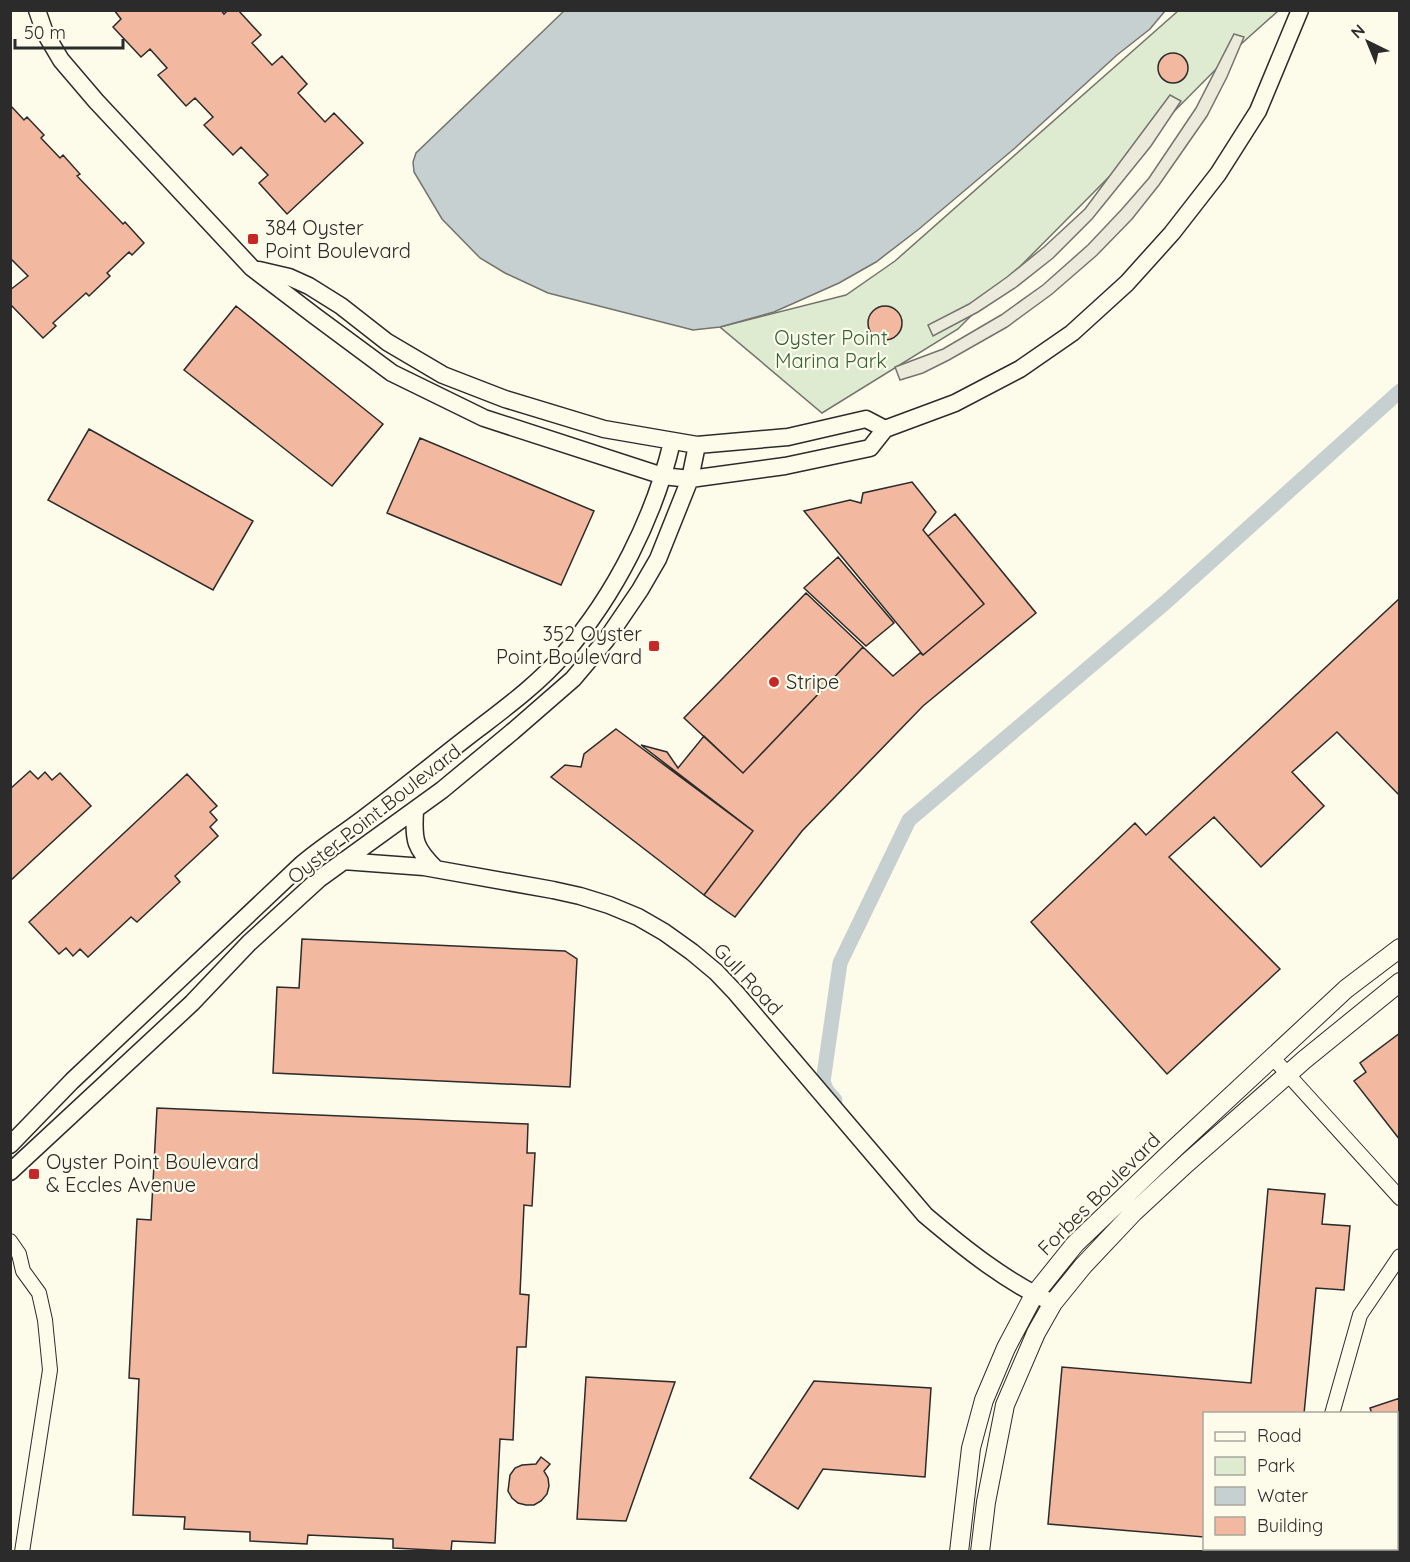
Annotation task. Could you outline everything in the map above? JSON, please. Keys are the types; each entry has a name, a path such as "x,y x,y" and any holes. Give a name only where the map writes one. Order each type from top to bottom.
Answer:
{"main road":[{"name":"Forbes Boulevard","path":"959,1551 971,1448 984,1400 1006,1348 1034,1295 1075,1244 1166,1157 1346,989 1400,948"},
{"name":"Forbes Boulevard","path":"980,1551 986,1502 1005,1405 1036,1333 1053,1303 1083,1266 1133,1213 1187,1162 1365,1008 1400,982"}],"street":[{"path":"38,10 45,33 62,60 104,109 252,268 392,373 483,418 663,476 690,479 785,466 870,448 885,429 955,403 1020,369 1072,333 1127,283 1172,233 1218,174 1258,111 1300,10"},
{"path":"252,268 289,277 309,286 342,306 387,342 435,370 505,399 604,429 697,445 788,437 866,419 885,429"},
{"path":"425,389 435,370"},
{"name":"Oyster Point Boulevard","path":"10,1145 72,1081 323,847 363,819 522,694 564,655 619,576 638,540 663,476 672,442"},
{"name":"Oyster Point Boulevard","path":"10,1172 192,1003 249,943 319,879 415,811 573,679 606,640 658,559 690,479 697,445"},
{"path":"415,811 415,842 424,857 436,869"},
{"path":"323,847 344,861"},
{"name":"Gull Road","path":"344,861 378,862 436,869 580,896 638,917 692,952 736,993 925,1215 958,1244 1034,1295 1053,1303"},
{"path":"1273,1059 1400,1198"},
{"path":"10,1241 19,1254 17,1269 39,1293 45,1320 50,1370 22,1551"},
{"path":"1332,1412 1360,1315 1400,1256"}],"green space":[{"name":"Oyster Point Marina Park","path":"1178,11 1278,11 1240,45 958,329 822,413 720,327 846,295 895,261"}],"shaded area":[{"path":"1234,34 1244,37 1207,116 1159,185 1132,219 1097,255 1052,294 1007,327 923,373 900,380 895,367 943,349 1001,315 1043,285 1088,245 1149,178 1196,108"},
{"path":"1170,95 1181,101 1151,146 1092,219 1053,258 1015,288 978,312 933,336 928,325 969,304 1007,277 1085,209"}],"water":[{"path":"564,11 1165,11 1150,29 1117,55 1015,148 876,262 839,283 774,312 720,327 693,330 548,293 505,273 480,258 442,219 414,172 413,162 416,153"}],"building":[{"path":"114,10 221,10 224,14 228,10 238,10 261,35 252,43 272,65 282,56 307,84 298,93 325,122 334,113 363,143 287,214 259,183 268,175 241,147 233,155 204,125 213,117 195,98 186,106 158,75 167,68 150,49 141,57 113,27 121,19"},
{"path":"1173,53 1184,57 1188,68 1184,79 1173,83 1162,79 1158,68 1162,57"},
{"path":"10,105 24,120 27,117 44,135 41,138 60,158 63,155 80,174 77,176 144,243 132,255 129,252 107,273 110,276 89,296 86,293 53,323 56,326 43,338 10,304 10,290 28,276 10,258"},
{"path":"236,306 383,424 332,486 184,370"},
{"path":"885,306 897,311 902,323 897,335 885,340 873,335 868,323 873,311"},
{"path":"89,429 253,521 213,590 48,500"},
{"path":"420,438 594,511 561,585 387,513"},
{"path":"912,482 936,512 923,530 984,604 923,655 804,511 850,500 861,503 863,493"},
{"path":"955,514 1036,613 923,706 802,831 735,917 704,895 753,831 641,745 667,752 678,768 704,736 743,773 863,647 893,676 920,653 923,655 984,604 928,536"},
{"path":"838,557 894,623 866,646 804,588"},
{"name":"Stripe","path":"806,593 863,647 743,773 684,718"},
{"path":"1400,598 1400,796 1337,732 1292,772 1324,806 1261,867 1214,817 1169,857 1280,969 1167,1074 1031,922 1135,823 1146,835"},
{"path":"616,729 753,831 704,895 551,777 565,765 581,767 584,754"},
{"path":"30,771 38,779 45,772 52,780 60,773 91,806 10,881 10,789"},
{"path":"187,774 217,806 210,812 217,820 210,827 218,836 175,876 180,882 137,922 131,917 88,957 80,949 73,956 66,948 59,954 29,922"},
{"path":"302,939 565,951 577,959 570,1087 273,1073 277,987 299,988"},
{"path":"1400,1033 1400,1140 1354,1081 1366,1072 1360,1063"},
{"path":"157,1108 528,1124 527,1153 535,1153 532,1206 524,1205 520,1294 529,1295 526,1347 517,1347 513,1440 500,1439 495,1543 452,1541 451,1551 393,1548 393,1539 308,1535 307,1544 250,1541 250,1532 184,1529 185,1517 133,1515 139,1379 129,1378 137,1219 151,1220"},
{"path":"1268,1189 1325,1194 1322,1224 1350,1226 1344,1290 1316,1288 1304,1412 1203,1412 1203,1537 1048,1524 1062,1367 1251,1383"},
{"path":"586,1377 675,1382 626,1521 577,1519"},
{"path":"814,1381 931,1388 925,1477 823,1469 798,1509 750,1478"},
{"path":"1400,1398 1400,1431 1398,1432 1398,1412 1371,1412 1370,1408"},
{"path":"541,1457 550,1464 544,1471 548,1478 547,1494 534,1505 518,1503 508,1491 510,1475 515,1468 522,1465 536,1464"}],"waterway":[{"path":"835,1100 823,1082 840,963 909,820 1166,602 1400,391"}],"place":[{"name":"384 Oyster Point Boulevard","path":"253,239"},
{"name":"352 Oyster Point Boulevard","path":"654,646"},
{"name":"Stripe","path":"774,682"},
{"name":"Oyster Point Boulevard & Eccles Avenue","path":"34,1174"}]}
